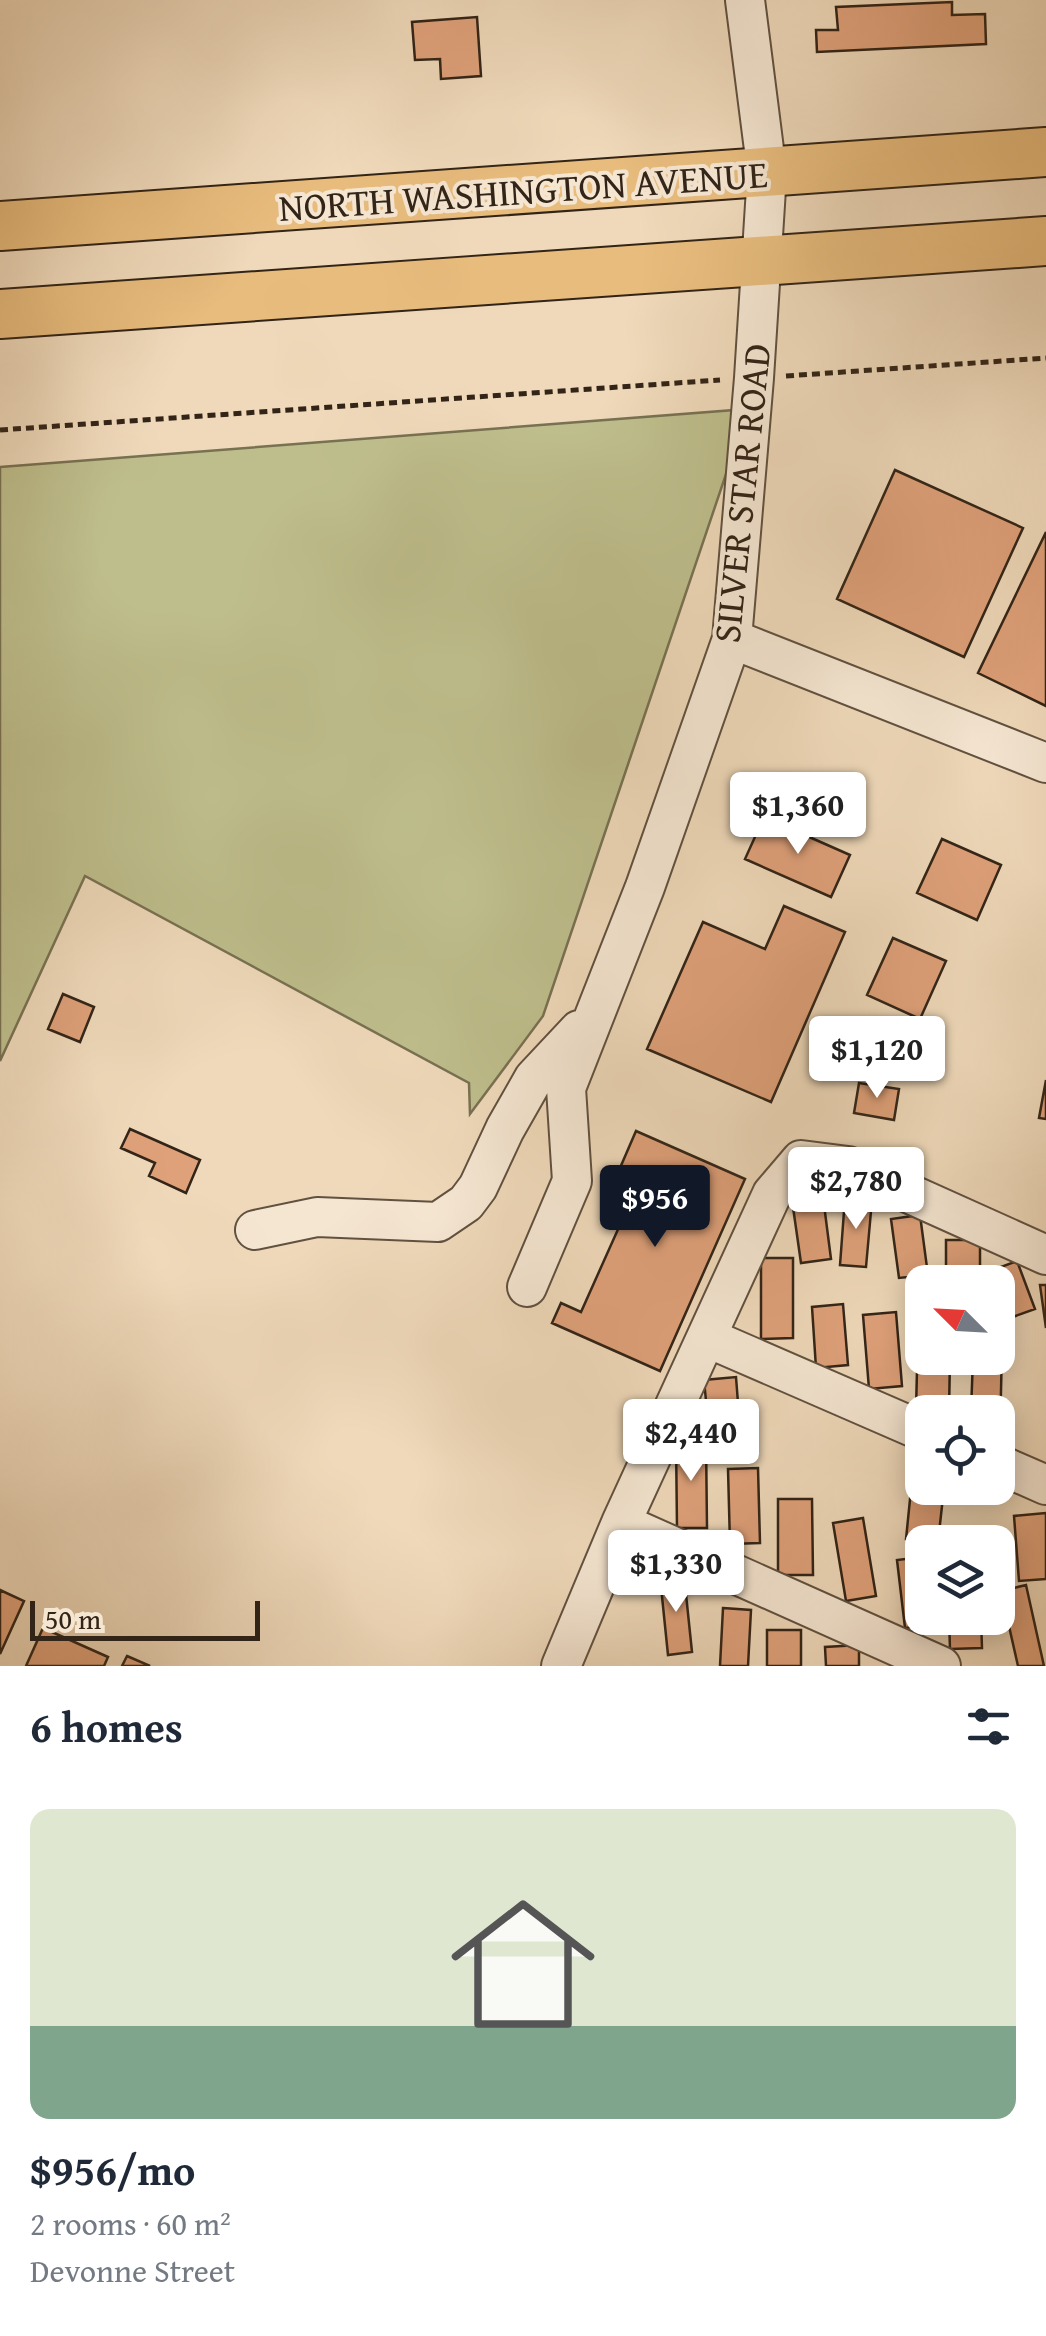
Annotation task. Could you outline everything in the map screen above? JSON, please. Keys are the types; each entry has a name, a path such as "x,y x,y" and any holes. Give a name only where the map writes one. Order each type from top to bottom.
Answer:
{"main road":[{"name":"NORTH WASHINGTON AVENUE","path":"0,226 1046,152"},
{"path":"0,314 1046,242"}],"street":[{"name":"SILVER STAR ROAD","path":"527,1287 572,1181 566,1088 645,888 732,639 767,173 746,0"},
{"path":"732,639 1046,763"},
{"path":"255,1230 317,1217 438,1222 466,1203 478,1188 534,1078 595,1013"},
{"path":"561,1666 620,1523 772,1194 801,1160 848,1166 1046,1255"},
{"path":"708,1338 905,1424"},
{"path":"1015,1471 1046,1485"},
{"path":"620,1523 941,1666"}],"path":[{"path":"0,430 1046,358"}],"green space":[{"path":"748,409 543,1016 470,1114 469,1083 85,876 0,1061 0,467"}],"building":[{"path":"952,2 952,15 985,14 986,44 817,52 816,30 838,30 836,7"},
{"path":"477,17 481,76 441,79 440,59 415,60 412,22"},
{"path":"895,470 1023,528 964,657 837,599"},
{"path":"1046,532 1046,706 978,673"},
{"path":"764,817 850,855 831,897 745,859"},
{"path":"942,839 1001,865 977,920 917,893"},
{"path":"784,906 845,932 771,1102 647,1049 703,922 765,949"},
{"path":"893,938 946,961 920,1019 867,995"},
{"path":"63,994 94,1007 80,1042 48,1029"},
{"path":"1046,1080 1046,1119 1039,1118"},
{"path":"859,1083 899,1089 894,1120 854,1113"},
{"path":"130,1129 200,1160 186,1193 149,1176 155,1163 121,1148"},
{"path":"636,1131 745,1179 660,1371 552,1323 561,1303 581,1312 628,1207 607,1198"},
{"path":"822,1189 831,1259 801,1263 791,1193"},
{"path":"845,1198 872,1200 866,1267 840,1265"},
{"path":"920,1215 927,1265 905,1265 905,1277 899,1278 891,1219"},
{"path":"946,1240 980,1240 980,1265 946,1265"},
{"path":"761,1258 793,1258 793,1338 761,1339"},
{"path":"1017,1261 1035,1309 1015,1316 1015,1265 1006,1265"},
{"path":"1040,1285 1046,1285 1046,1328"},
{"path":"843,1304 848,1365 816,1368 812,1307"},
{"path":"896,1312 902,1386 869,1389 863,1315"},
{"path":"917,1375 950,1375 949,1395 916,1395"},
{"path":"972,1375 1001,1375 1001,1395 972,1395"},
{"path":"736,1377 740,1429 709,1432 704,1380"},
{"path":"676,1439 706,1439 707,1528 677,1528"},
{"path":"758,1468 760,1543 730,1544 728,1469"},
{"path":"778,1499 812,1499 813,1575 778,1575"},
{"path":"909,1505 942,1505 940,1525 907,1525"},
{"path":"1046,1513 1046,1579 1019,1581 1014,1516"},
{"path":"863,1518 876,1596 846,1601 833,1523"},
{"path":"905,1559 905,1628 897,1560"},
{"path":"684,1575 692,1652 668,1655 660,1577"},
{"path":"1026,1585 1044,1666 1018,1666 1011,1635 1015,1635 1015,1588"},
{"path":"0,1590 24,1601 0,1654"},
{"path":"723,1608 751,1610 748,1666 720,1666"},
{"path":"43,1628 108,1657 104,1666 26,1666"},
{"path":"767,1630 801,1630 801,1666 767,1666"},
{"path":"950,1635 982,1635 982,1648 950,1649"},
{"path":"859,1645 859,1666 826,1666 825,1647"},
{"path":"127,1656 150,1666 122,1666"}]}
